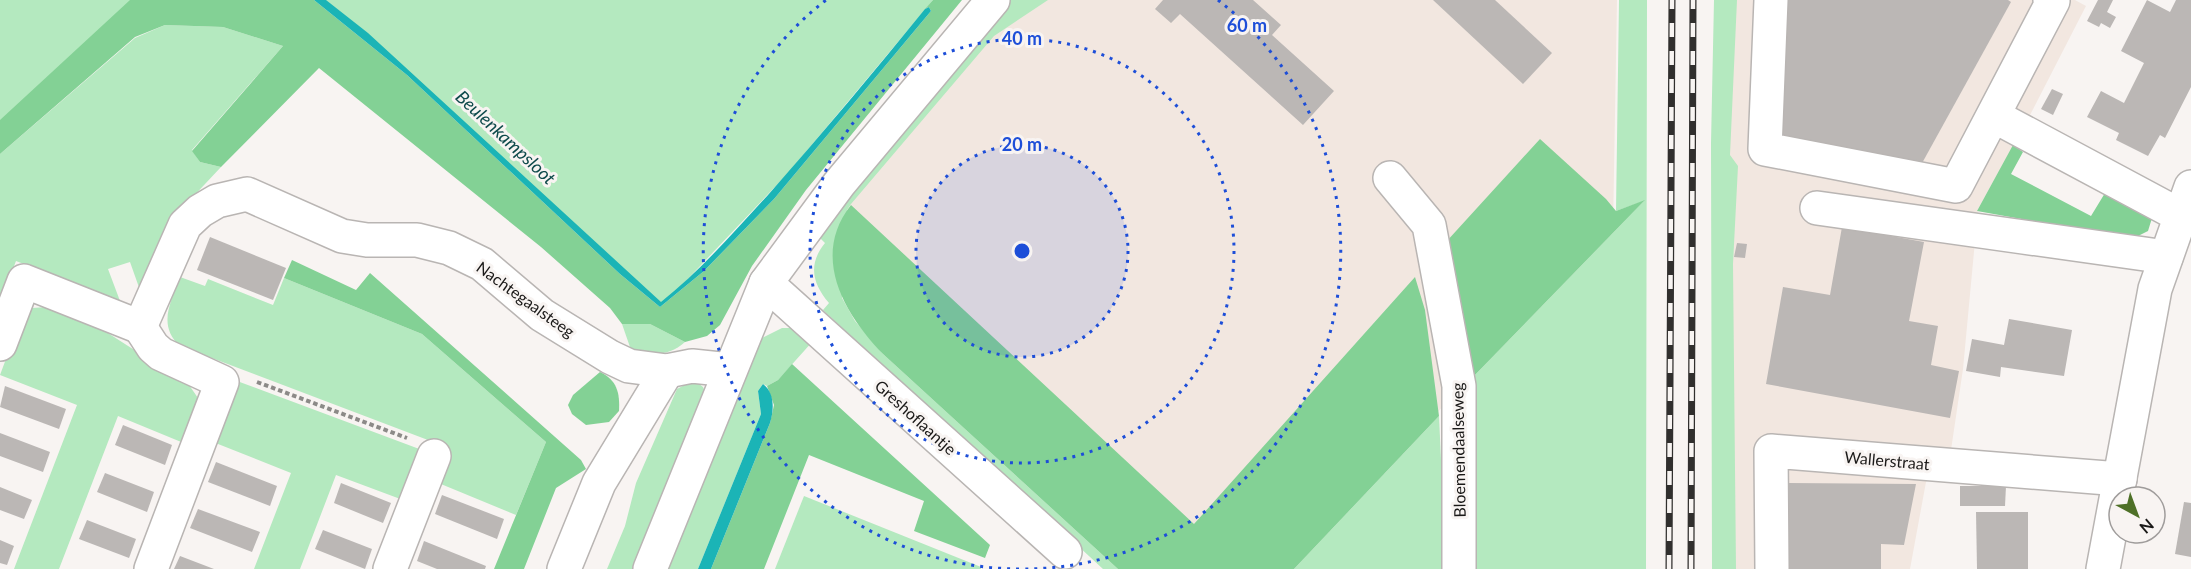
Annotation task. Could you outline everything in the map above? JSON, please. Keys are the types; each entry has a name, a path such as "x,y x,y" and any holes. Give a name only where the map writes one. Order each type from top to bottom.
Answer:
{"street":[{"path":"650,569 766,283 838,184 993,0"},
{"path":"1771,0 1765,149 1956,186 2053,2 2050,0"},
{"path":"1994,116 2186,202 2155,290 2103,569"},
{"name":"Bloemendaalseweg","path":"1390,177 1429,225 1459,386 1459,569"},
{"name":"Nachtegaalsteeg","path":"140,327 185,225 200,211 217,201 247,195 342,236 367,240 417,240 448,248 482,264 542,315 610,357 629,366 667,371 692,366 730,370"},
{"path":"1817,208 2166,257"},
{"path":"0,344 24,281 140,327 153,347 161,354 222,382 151,569"},
{"name":"Greshoflaantje","path":"766,283 1065,552"},
{"path":"564,569 599,483 667,371"},
{"name":"Wallerstraat","path":"1772,569 1771,451 2120,479"},
{"path":"390,569 434,456"}],"path":[{"path":"222,382 231,377 240,376 436,449 434,456"}],"shaded area":[{"path":"1016,0 1617,0 1613,228 1288,569 1160,569 819,229"},
{"path":"1728,0 2075,0 2086,6 2029,117 1978,209 1963,369 1951,450 1926,482 1910,569 1730,569"}],"green space":[{"path":"0,0 141,0 0,122"},
{"path":"130,0 314,0 407,75 620,274 660,307 704,271 774,199 931,11 929,7 925,9 933,0 962,0 806,190 752,266 720,325 707,336 685,342 650,324 622,324 610,308 541,247 319,68 221,167 200,162 192,151 283,46 223,27 165,25 135,37 0,154 0,120"},
{"path":"321,0 933,0 789,172 666,302 657,304 362,33"},
{"path":"1009,0 1048,0 994,36 851,204 847,210 842,298 855,321 883,354 1118,569 1103,569 823,310 829,303 819,288 814,273 816,258 825,243 816,234"},
{"path":"1619,0 1647,0 1646,569 1474,569 1473,377 1644,201 1616,211"},
{"path":"1714,0 1737,0 1730,155 1738,166 1733,264 1736,569 1712,569 1711,143"},
{"path":"165,25 223,27 283,46 192,150 200,162 221,167 190,200 141,293 130,262 108,269 120,301 16,261 0,303 0,154 135,38"},
{"path":"1540,139 1606,199 1616,211 1645,200 1473,377 1446,242"},
{"path":"2013,145 2023,152 2011,174 2091,216 2105,193 2152,218 2148,231 2132,239 1977,211"},
{"path":"851,205 1194,524 1415,277 1425,310 1439,416 1294,569 1118,569 883,354 856,322 837,284 833,265 833,245 839,225"},
{"path":"292,260 356,290 370,273 581,460 586,469 556,488 524,569 494,569 546,442 422,334 284,278"},
{"path":"180,277 205,286 208,279 273,305 284,278 422,334 546,442 516,515 436,482 449,448 180,346 169,330 168,313"},
{"path":"47,307 100,328 189,385 198,398 186,444 118,416 59,569 14,569 77,405 0,375 22,316 32,308"},
{"path":"622,324 650,324 685,342 679,347 660,354 631,350"},
{"path":"782,328 794,328 813,341 778,380 767,386 763,384 758,391 761,414 698,569 665,569 756,341"},
{"path":"792,364 990,545 985,558 914,531 924,501 809,455 764,569 711,569 770,423 774,405 767,386 778,380"},
{"path":"600,372 614,383 619,398 619,411 609,422 586,425 572,414 568,405 573,395"},
{"path":"694,380 703,387 706,394 637,569 607,569 625,526 636,483 677,389"},
{"path":"237,381 422,450 403,500 336,475 300,569 254,569 291,473 213,442"},
{"path":"1439,416 1446,569 1294,569"},
{"path":"804,496 981,567 981,569 775,569"}],"water":[{"path":"314,0 326,0 368,33 661,302 730,237 828,126 925,9 929,7 931,11 774,199 704,271 660,307 620,274 407,75"},
{"path":"763,384 772,397 770,423 711,569 698,569 761,414 758,391"}],"building":[{"path":"1163,0 1253,0 1281,25 1272,35 1334,91 1303,125 1180,14 1171,23 1155,9"},
{"path":"1433,0 1495,0 1552,53 1523,84"},
{"path":"1784,0 2008,0 2011,2 1921,165 1778,138"},
{"path":"2098,0 2113,0 2107,12 2116,17 2110,28 2101,23 2099,27 2087,21"},
{"path":"2147,0 2170,12 2176,0 2191,0 2191,87 2165,138 2160,135 2148,156 2116,140 2119,133 2087,117 2101,91 2124,103 2144,63 2121,51"},
{"path":"2052,89 2063,94 2053,115 2041,109"},
{"path":"1842,227 1924,242 1909,321 1938,326 1931,365 1959,371 1950,418 1766,384 1783,287 1830,295"},
{"path":"210,237 286,268 273,300 197,270"},
{"path":"1737,243 1747,244 1745,258 1734,257"},
{"path":"2009,319 2072,330 2064,376 2001,367 2000,377 1966,371 1972,339 2004,345"},
{"path":"5,386 66,409 59,429 0,407"},
{"path":"123,425 172,445 165,465 115,445"},
{"path":"0,433 50,452 43,472 0,456"},
{"path":"216,462 277,486 270,506 208,482"},
{"path":"105,473 154,492 147,512 97,492"},
{"path":"341,483 391,503 383,523 334,503"},
{"path":"1789,483 1916,484 1904,545 1881,544 1881,569 1789,569"},
{"path":"1960,486 2006,486 2005,506 1960,506"},
{"path":"0,487 32,500 24,519 0,510"},
{"path":"442,495 504,519 497,539 435,514"},
{"path":"2184,502 2191,503 2191,557 2175,554"},
{"path":"198,509 260,532 252,552 190,528"},
{"path":"1976,512 2028,512 2028,569 1977,569"},
{"path":"87,520 136,539 129,558 79,539"},
{"path":"323,530 372,549 365,569 315,549"},
{"path":"0,540 14,546 7,565 0,563"},
{"path":"424,541 486,566 485,569 437,569 417,561"},
{"path":"180,556 214,569 174,569"}],"railway":[{"path":"1669,569 1672,0"},
{"path":"1691,569 1693,0"}],"water label":[{"name":"Beulenkampsloot","path":"506,137"}]}
